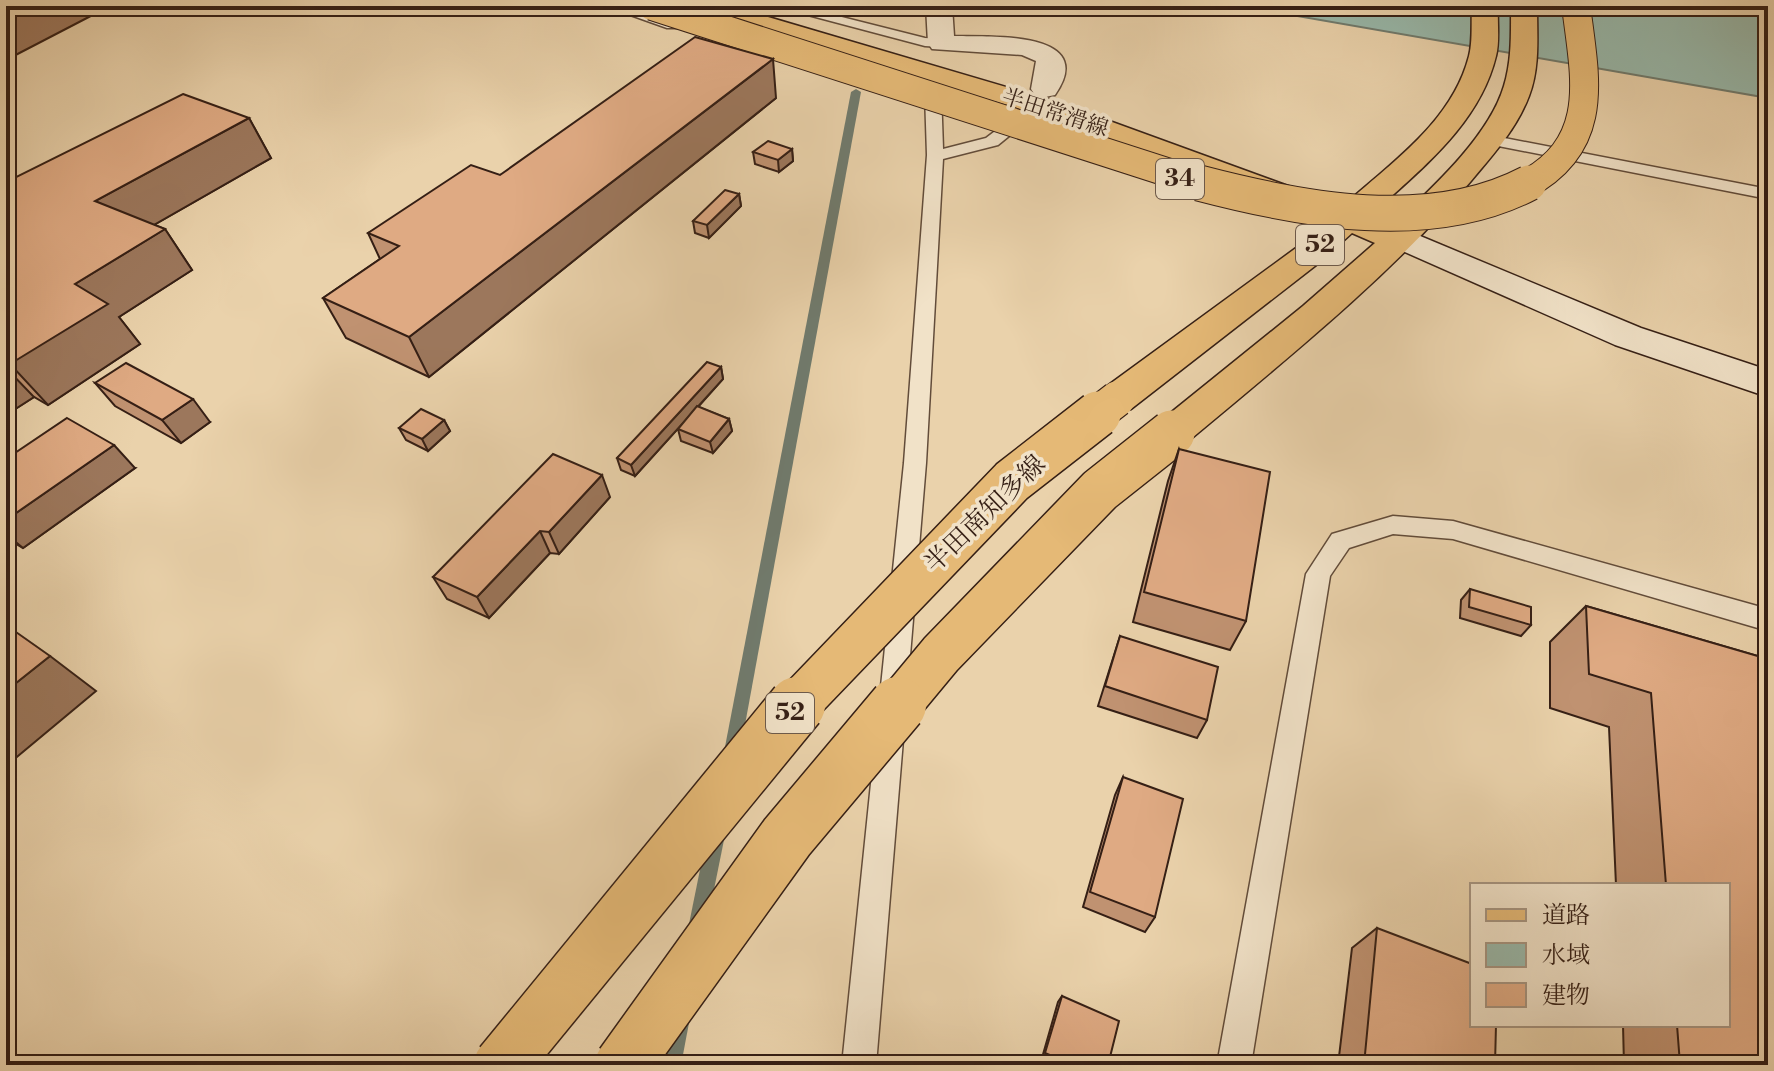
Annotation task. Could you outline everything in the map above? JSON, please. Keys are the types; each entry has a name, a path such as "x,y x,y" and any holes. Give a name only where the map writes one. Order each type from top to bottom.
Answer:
{"main road":[{"name":"34","path":"652,6 891,81 1195,183 1292,205 1376,213 1457,206 1492,198 1521,187 1547,172 1565,154 1581,121 1583,72 1576,6"},
{"name":"半田常滑線","path":"704,6 1041,97"},
{"name":"半田常滑線","path":"741,6 1041,97 1358,212 1404,235"},
{"name":"半田南知多線","path":"502,1065 804,696 1012,481 1308,255 1444,131 1467,93 1483,55 1485,6"},
{"name":"52","path":"623,1065 787,837 941,654 1100,490 1358,280 1404,235 1489,140 1514,98 1524,62 1524,6"}],"street":[{"path":"939,6 941,43 1027,47 1050,57 1050,72 1041,97"},
{"path":"1404,235 1593,324 1711,368 1768,384"}],"lane":[{"path":"612,6 807,67 933,91 935,155 915,463 859,1065"},
{"path":"781,6 925,42 941,43"},
{"path":"935,155 979,149 999,140 1041,97"},
{"path":"1489,140 1768,194"},
{"path":"1234,1065 1318,574 1341,541 1393,525 1453,530 1768,620"}],"water":[{"path":"1240,6 1768,6 1768,98"}],"building":[{"path":"695,37 773,59 409,337 323,298 399,246 368,233 471,165 500,175"},
{"path":"183,94 249,118 95,201 165,229 75,284 108,304 10,364 6,363 6,182"},
{"path":"768,141 792,149 778,160 753,152"},
{"path":"725,190 739,194 707,225 693,221"},
{"path":"707,362 721,367 631,465 617,458"},
{"path":"126,363 193,399 162,420 95,383"},
{"path":"697,406 729,419 710,442 678,429"},
{"path":"421,409 444,420 422,439 399,428"},
{"path":"67,418 114,445 6,520 6,459"},
{"path":"1179,449 1270,472 1246,621 1144,592"},
{"path":"553,454 602,475 549,532 540,531 477,597 433,577"},
{"path":"1470,589 1531,607 1531,625 1469,607"},
{"path":"1586,606 1768,659 1768,1065 1680,1064 1677,1027 1730,1027 1730,883 1666,883 1651,693 1589,674"},
{"path":"6,625 50,656 6,691"},
{"path":"1120,636 1218,667 1207,720 1105,686"},
{"path":"1123,777 1183,799 1155,917 1090,892"},
{"path":"1377,928 1470,963 1470,1027 1496,1027 1495,1065 1364,1065"},
{"path":"1062,996 1119,1021 1108,1065 1073,1065 1045,1053"}],"waterway":[{"path":"732,752 856,92"},
{"path":"698,924 716,835"},
{"path":"671,1065 679,1023"}]}
